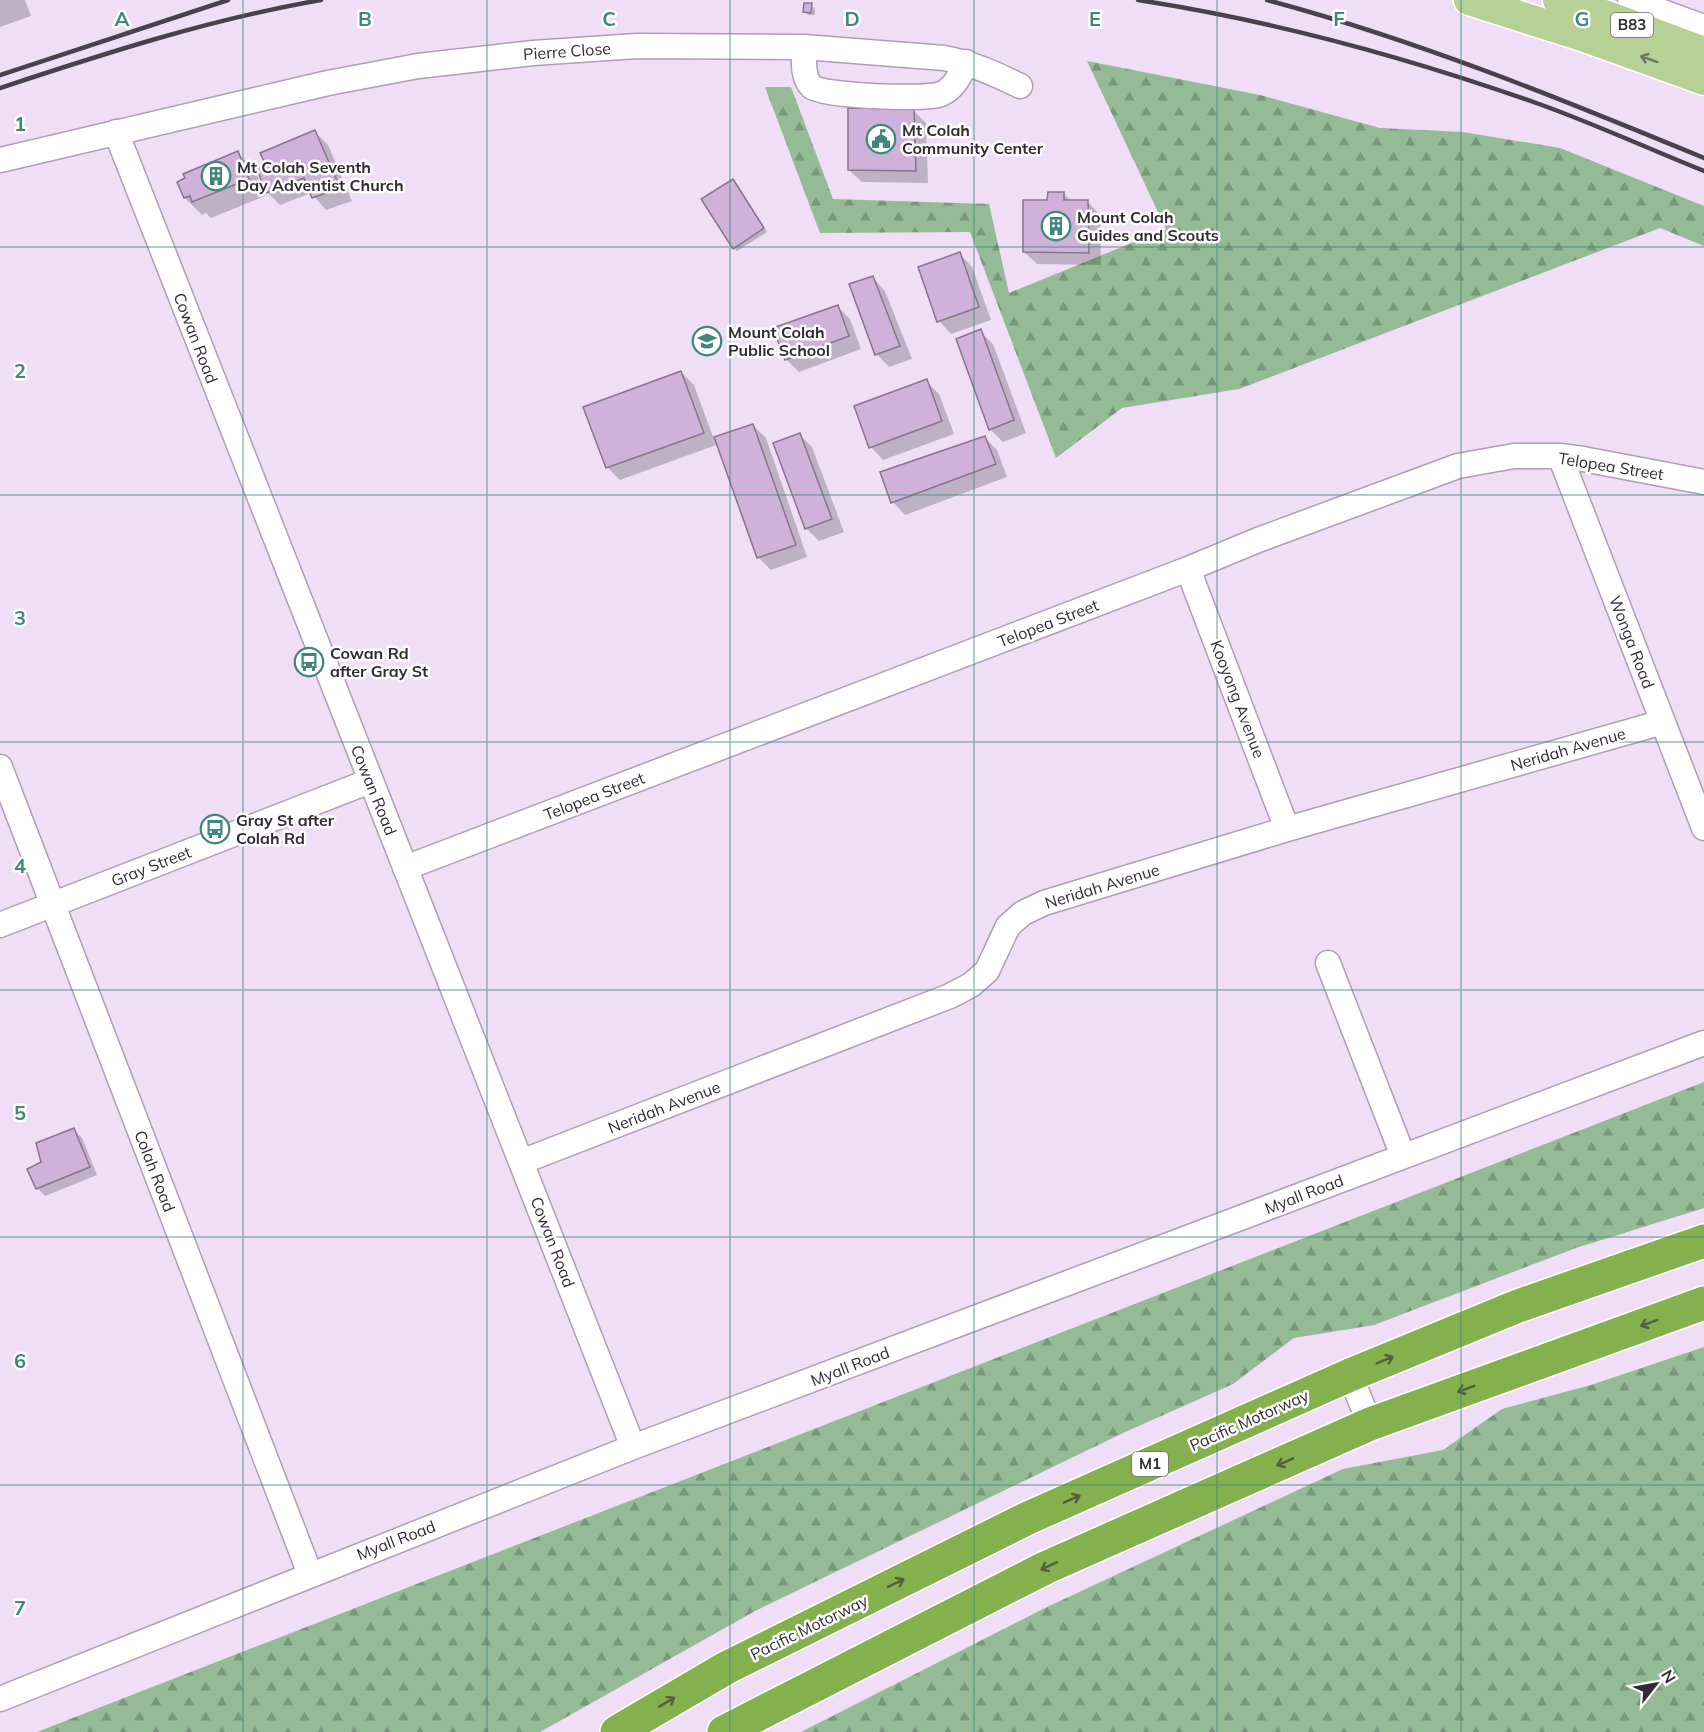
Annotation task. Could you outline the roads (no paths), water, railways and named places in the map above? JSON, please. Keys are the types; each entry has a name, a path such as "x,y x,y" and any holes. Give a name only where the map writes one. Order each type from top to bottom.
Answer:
{"highway":[{"name":"Pacific Motorway","path":"617,1732 726,1668 1028,1518 1350,1375 1518,1306 1704,1241"},
{"path":"724,1732 1045,1568 1371,1424 1704,1303"}],"main road":[{"name":"B83","path":"1469,0 1496,4 1704,80"},
{"name":"B83","path":"1558,0 1704,52"}],"street":[{"path":"1630,0 1704,27"},
{"name":"Pierre Close","path":"0,160 328,83 418,66 533,53 637,46 804,47 933,57 966,62 1020,86"},
{"path":"804,47 805,74 808,82 813,88 829,93 923,98 939,95 952,87 966,62"},
{"name":"Cowan Road","path":"116,132 633,1448"},
{"name":"Telopea Street","path":"405,868 1188,569 1258,540 1458,466 1514,456 1560,456 1704,482"},
{"name":"Wonga Road","path":"1560,456 1704,828"},
{"name":"Kooyong Avenue","path":"1188,569 1287,829"},
{"name":"Neridah Avenue","path":"521,1162 950,996 971,985 987,971 1008,926 1023,913 1044,903 1287,829 1663,722"},
{"name":"Colah Road","path":"0,768 310,1574"},
{"name":"Gray Street","path":"0,925 370,781"},
{"path":"1328,963 1403,1156"},
{"name":"Myall Road","path":"0,1699 310,1574 633,1448 1704,1043"},
{"path":"1350,1375 1371,1424"}],"railway":[{"path":"0,75 228,0"},
{"path":"0,88 199,27 321,0"},
{"path":"1138,0 1291,30 1441,71 1560,112 1704,171"},
{"path":"1267,0 1433,52 1704,158"}],"place":[{"name":"Mt Colah Community Center","path":"881,139"},
{"name":"Mt Colah Seventh Day Adventist Church","path":"216,176"},
{"name":"Mount Colah Guides and Scouts","path":"1056,226"},
{"name":"Mount Colah Public School","path":"707,341"},
{"name":"Cowan Rd after Gray St","path":"309,662"},
{"name":"Gray St after Colah Rd","path":"215,829"}]}
